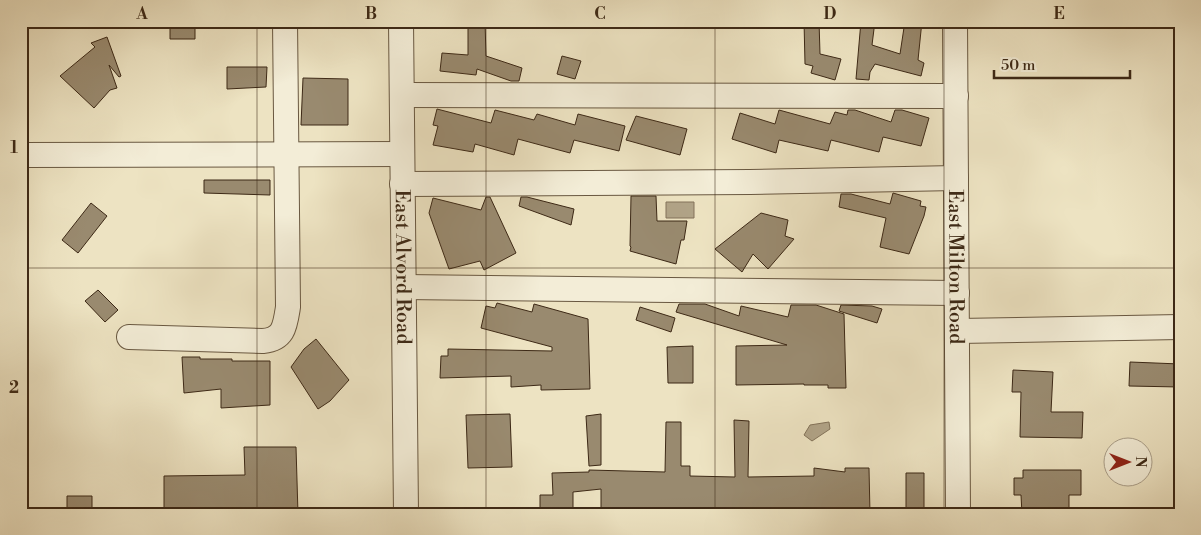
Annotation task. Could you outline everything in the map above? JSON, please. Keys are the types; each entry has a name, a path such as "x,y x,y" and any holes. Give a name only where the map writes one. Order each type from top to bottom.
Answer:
{"street":[{"path":"129,337 287,339 288,154 285,21"},
{"name":"East Alvord Road","path":"401,21 406,514"},
{"name":"East Milton Road","path":"955,21 958,514"},
{"path":"402,95 956,96"},
{"path":"21,155 402,154"},
{"path":"402,184 731,182 956,178"},
{"path":"404,287 957,293"},
{"path":"958,331 1180,327"}],"shaded area":[{"path":"666,202 694,202 694,218 666,218"},
{"path":"829,422 830,429 812,441 804,435 810,425"}],"building":[{"path":"170,21 195,21 195,39 170,39"},
{"path":"468,21 485,21 486,56 522,68 519,81 511,81 477,69 476,75 440,71 442,53 468,55"},
{"path":"804,21 819,21 820,54 841,59 835,80 811,73 813,66 805,64"},
{"path":"861,21 875,21 872,45 900,54 905,21 922,21 918,60 924,63 921,76 875,64 870,72 869,80 856,79"},
{"path":"107,37 121,76 119,77 109,65 117,88 110,90 94,108 60,76 95,47 91,43"},
{"path":"562,56 581,61 575,79 557,74"},
{"path":"227,67 267,67 266,87 227,89"},
{"path":"303,78 348,79 348,125 301,125"},
{"path":"437,109 491,123 495,110 534,120 537,114 575,125 578,114 625,126 619,151 574,140 570,153 518,139 514,155 475,144 473,152 433,145 438,126 433,125"},
{"path":"779,110 830,124 835,112 847,115 848,110 855,110 891,122 895,110 902,110 929,118 921,146 883,137 879,152 831,140 828,151 779,140 776,153 732,139 740,113 775,124"},
{"path":"636,116 687,129 680,155 626,140"},
{"path":"204,180 270,180 270,195 204,193"},
{"path":"893,193 921,201 920,206 926,207 909,254 880,247 886,218 839,207 841,194 851,194 890,204"},
{"path":"631,196 656,196 657,221 687,221 684,240 681,240 676,264 630,251"},
{"path":"486,197 490,197 516,253 484,270 480,261 449,269 429,213 433,198 481,210"},
{"path":"521,197 574,209 571,225 519,206"},
{"path":"91,203 107,216 78,253 62,240"},
{"path":"761,213 788,220 785,236 794,239 768,269 753,254 742,272 715,249"},
{"path":"98,290 118,310 105,322 85,301"},
{"path":"497,303 532,312 534,304 588,319 590,389 541,390 541,385 511,387 511,376 440,378 441,356 448,356 448,349 552,351 552,347 481,328 486,306 495,308"},
{"path":"679,304 705,304 739,316 741,306 788,317 791,305 816,305 844,314 846,388 828,388 828,385 804,384 736,385 736,346 787,345 676,312"},
{"path":"841,305 872,306 882,309 877,323 839,311"},
{"path":"640,307 675,318 671,332 636,320"},
{"path":"316,339 349,380 330,401 318,409 291,367 304,349"},
{"path":"693,346 693,383 668,383 667,347"},
{"path":"182,357 232,359 232,361 270,361 270,405 221,408 221,389 184,393"},
{"path":"1130,362 1180,364 1180,387 1129,386"},
{"path":"1013,370 1053,372 1051,412 1083,412 1082,438 1020,437 1021,392 1012,392"},
{"path":"510,414 512,467 468,468 466,415"},
{"path":"601,414 601,465 589,466 586,416"},
{"path":"734,420 749,421 748,477 814,476 814,468 845,472 845,468 869,468 870,514 601,514 601,489 573,492 573,514 540,514 540,495 553,495 552,473 589,472 589,470 665,472 666,422 681,422 681,466 690,466 690,476 735,477"},
{"path":"244,447 296,447 298,514 164,514 164,476 245,475"},
{"path":"1023,470 1081,470 1081,495 1069,495 1069,514 1022,514 1021,495 1014,495 1014,478 1023,478"},
{"path":"906,473 924,473 924,514 906,514"},
{"path":"67,496 92,496 92,514 67,514"}]}
